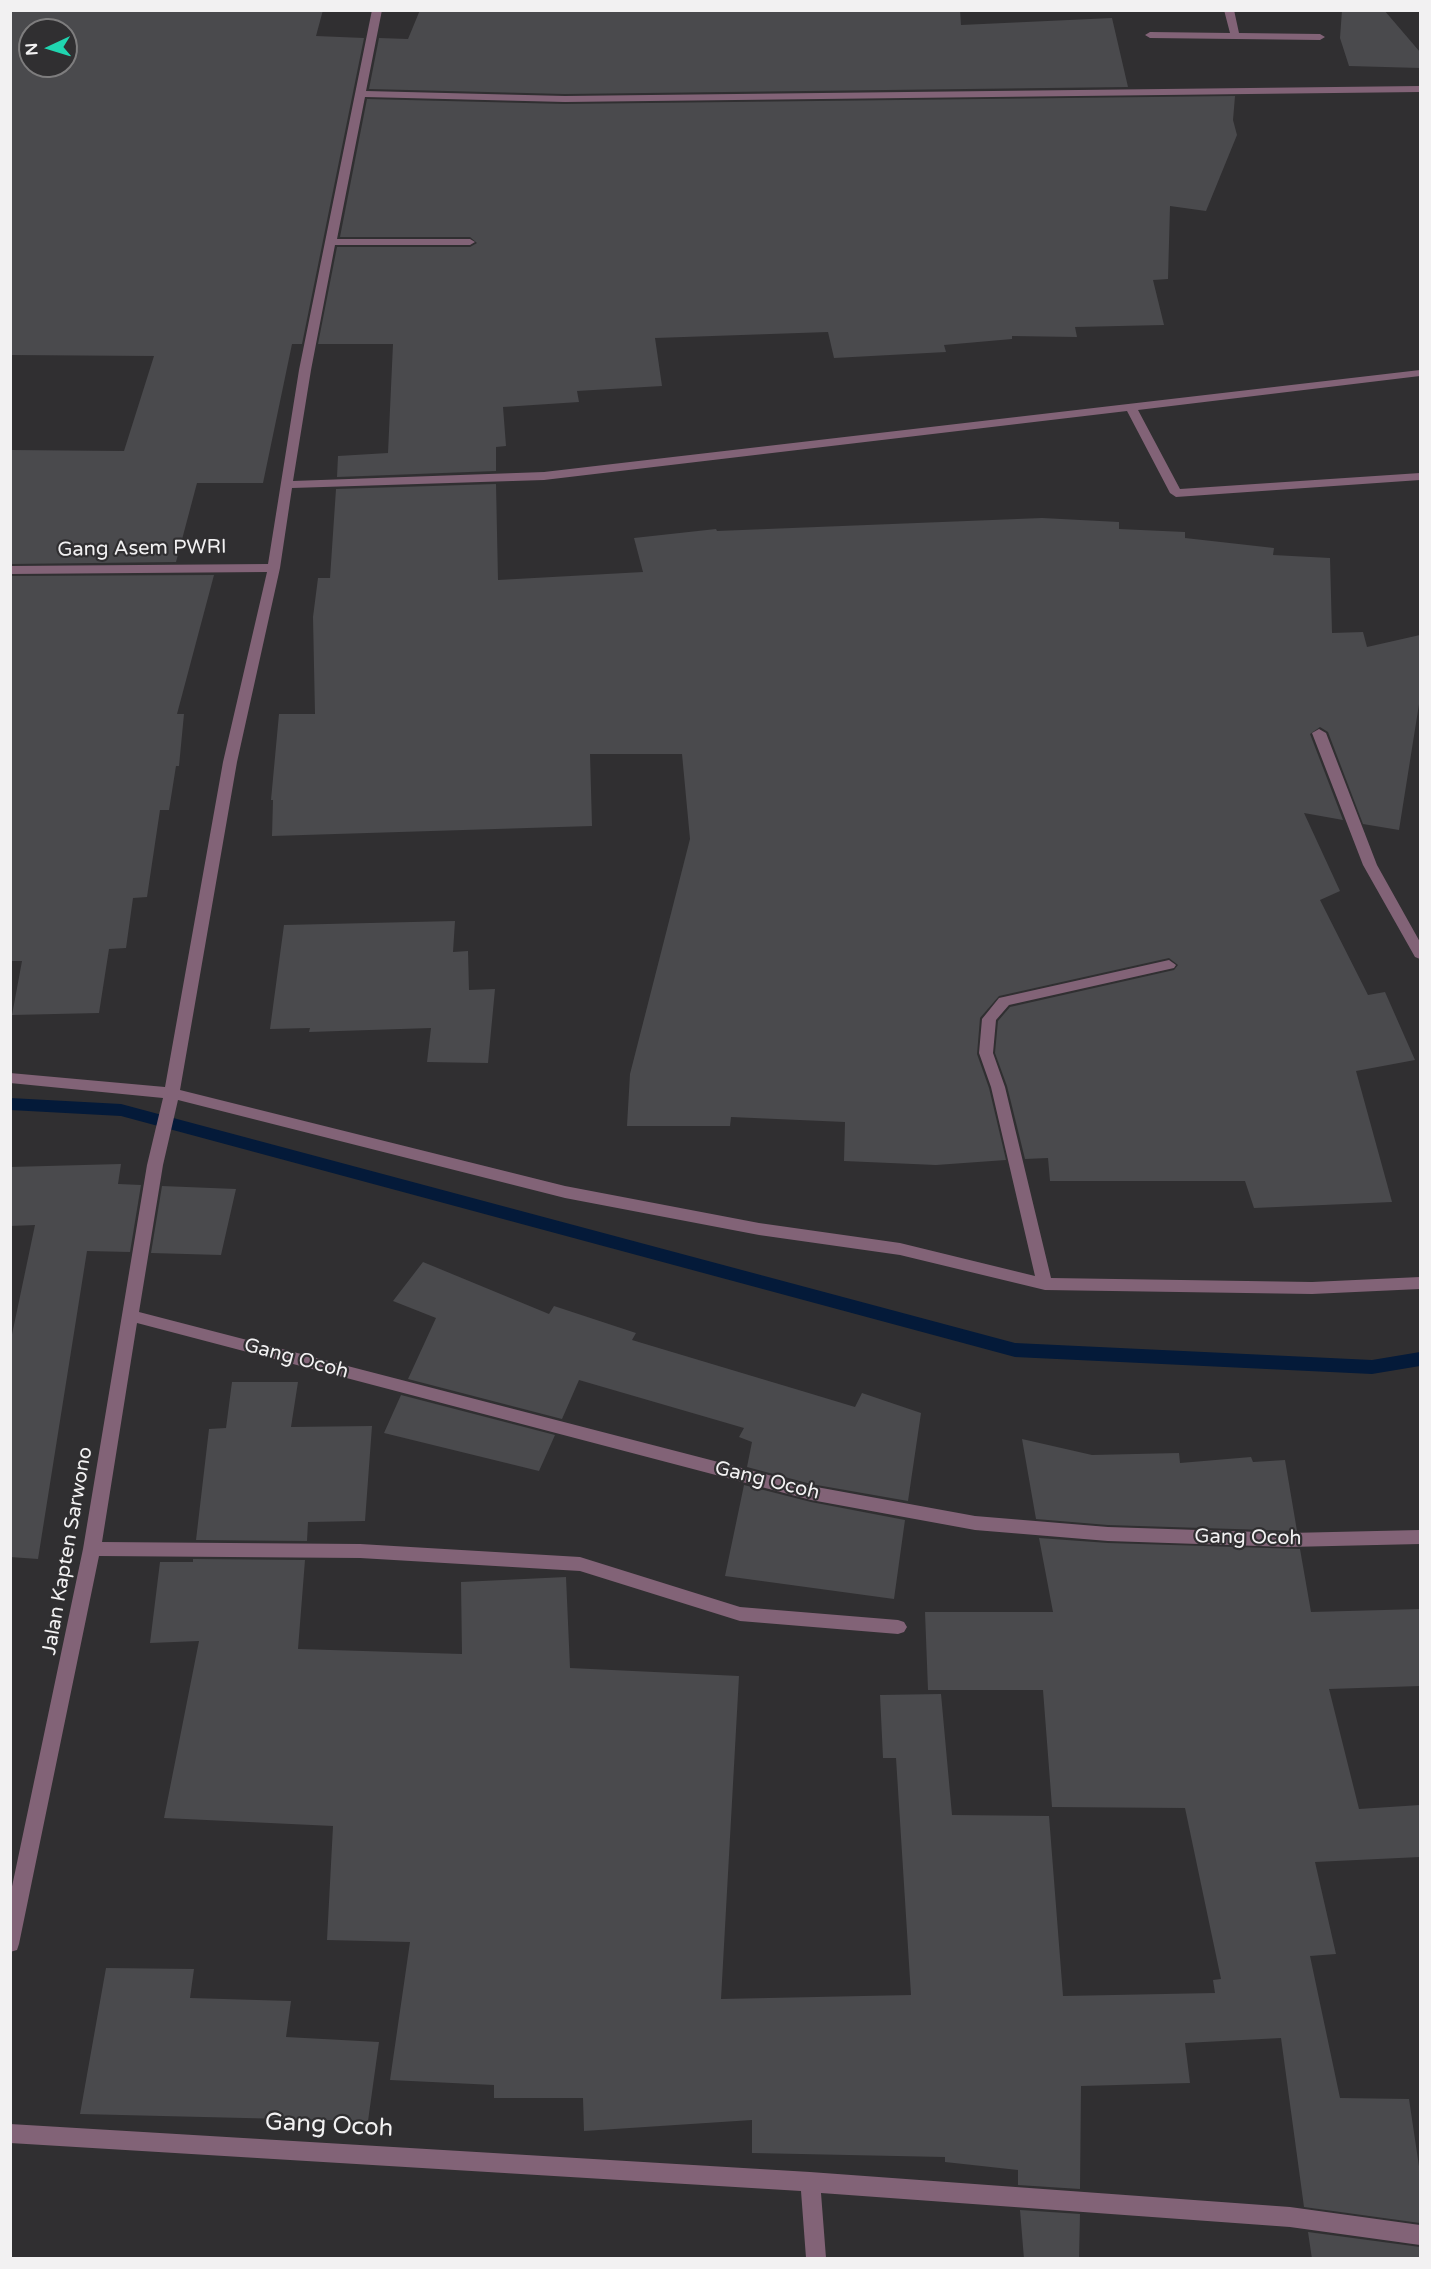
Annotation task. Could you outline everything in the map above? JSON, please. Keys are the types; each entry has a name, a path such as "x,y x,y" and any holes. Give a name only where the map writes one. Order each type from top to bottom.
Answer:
{"street":[{"name":"Jalan Kapten Sarwono","path":"10,1944 92,1549 155,1165 167,1119 230,762 274,567 305,370 377,10"},
{"path":"1230,10 1235,36"},
{"path":"1150,35 1320,37"},
{"path":"360,94 566,99 1420,89"},
{"path":"331,242 470,242"},
{"path":"288,485 544,476 1420,373"},
{"path":"1130,406 1176,493 1420,477"},
{"name":"Gang Asem PWRI","path":"10,570 274,567"},
{"path":"1319,733 1370,865 1420,954"},
{"path":"1045,1284 998,1087 986,1053 989,1019 1004,1001 1169,965"},
{"path":"10,1078 171,1093 566,1192 759,1228 900,1249 1045,1284 1312,1287 1420,1283"},
{"name":"Gang Ocoh","path":"129,1315 811,1493 975,1523 1108,1534 1289,1540 1420,1537"},
{"path":"92,1549 360,1551 580,1564 741,1614 898,1626"},
{"name":"Gang Ocoh","path":"10,2133 810,2182 1290,2217 1420,2235"},
{"path":"810,2182 816,2259"}],"building":[{"path":"10,10 323,10 316,36 364,38 302,344 292,344 263,483 197,483 176,562 10,564 10,450 124,451 154,356 10,355"},
{"path":"420,10 960,10 961,25 1112,18 1128,87 565,94 369,89 379,38 408,39"},
{"path":"1342,10 1384,10 1420,52 1420,68 1349,66 1340,38"},
{"path":"1235,96 1233,120 1237,135 1206,211 1170,206 1168,279 1153,280 1164,325 1075,327 1077,337 1012,336 1012,339 944,345 946,352 834,358 828,332 655,338 662,386 577,391 579,402 503,407 506,446 496,447 496,471 337,477 338,456 388,453 393,344 318,344 337,247 470,247 477,243 470,237 340,237 367,99 565,104"},
{"path":"496,484 498,580 643,572 634,538 716,529 717,531 1042,518 1119,522 1119,529 1185,532 1185,538 1274,548 1273,555 1330,558 1332,633 1363,632 1367,647 1420,635 1420,698 1399,830 1363,824 1328,732 1320,727 1310,734 1343,820 1304,813 1340,891 1320,900 1368,995 1385,992 1415,1060 1356,1071 1392,1202 1254,1208 1245,1181 1050,1181 1048,1158 1025,1159 1007,1086 995,1053 998,1021 1010,1007 1174,970 1178,965 1169,958 999,996 980,1018 977,1054 989,1088 1006,1160 936,1165 844,1161 845,1122 731,1117 730,1126 627,1126 630,1074 690,839 682,754 590,754 592,826 272,836 273,800 271,800 279,714 315,714 313,617 318,578 330,578 336,489"},
{"path":"214,575 177,714 184,714 179,766 176,766 169,810 160,810 147,897 133,898 126,948 109,949 99,1013 12,1015 22,961 10,961 10,576"},
{"path":"455,921 453,952 468,951 469,990 495,989 488,1063 427,1062 431,1028 309,1032 310,1028 270,1029 284,925"},
{"path":"121,1164 118,1184 141,1185 130,1252 87,1251 38,1559 10,1557 10,1344 35,1225 10,1226 10,1167"},
{"path":"162,1186 236,1189 221,1255 151,1253"},
{"path":"423,1262 549,1314 554,1306 636,1333 632,1340 855,1407 862,1393 921,1413 908,1501 811,1484 747,1467 752,1442 739,1437 744,1428 579,1380 562,1419 408,1379 436,1318 393,1301"},
{"path":"232,1382 298,1382 291,1427 372,1426 365,1521 308,1522 307,1541 196,1540 209,1429 226,1428"},
{"path":"401,1395 555,1435 539,1471 384,1433"},
{"path":"1022,1439 1092,1455 1179,1453 1180,1463 1251,1457 1253,1462 1285,1460 1297,1531 1108,1525 1036,1519"},
{"path":"744,1485 811,1502 905,1520 894,1599 725,1576"},
{"path":"1039,1538 1108,1543 1300,1549 1311,1612 1420,1609 1420,1686 1329,1689 1359,1809 1420,1805 1420,1857 1315,1862 1336,1954 1310,1956 1340,2098 1409,2099 1420,2173 1420,2223 1304,2207 1281,2038 1185,2043 1190,2083 1081,2086 1080,2189 1018,2185 1018,2170 945,2162 945,2157 752,2153 752,2120 584,2131 583,2098 494,2098 494,2085 390,2080 410,1942 327,1940 333,1826 164,1818 199,1641 150,1643 160,1562 193,1562 193,1559 305,1560 298,1649 462,1654 461,1582 566,1577 570,1668 739,1676 721,1999 911,1995 896,1758 883,1758 880,1695 941,1694 952,1815 1049,1816 1063,1996 1215,1993 1213,1980 1221,1979 1185,1808 1052,1807 1043,1690 928,1690 925,1612 1053,1612"},
{"path":"106,1968 194,1969 190,1998 291,2001 286,2037 379,2042 368,2121 80,2114"},
{"path":"1020,2210 1080,2214 1079,2259 1024,2259"},
{"path":"1308,2232 1420,2247 1420,2259 1312,2259"}],"waterway":[{"path":"10,1104 121,1110 1015,1350 1372,1367 1420,1359"}]}
